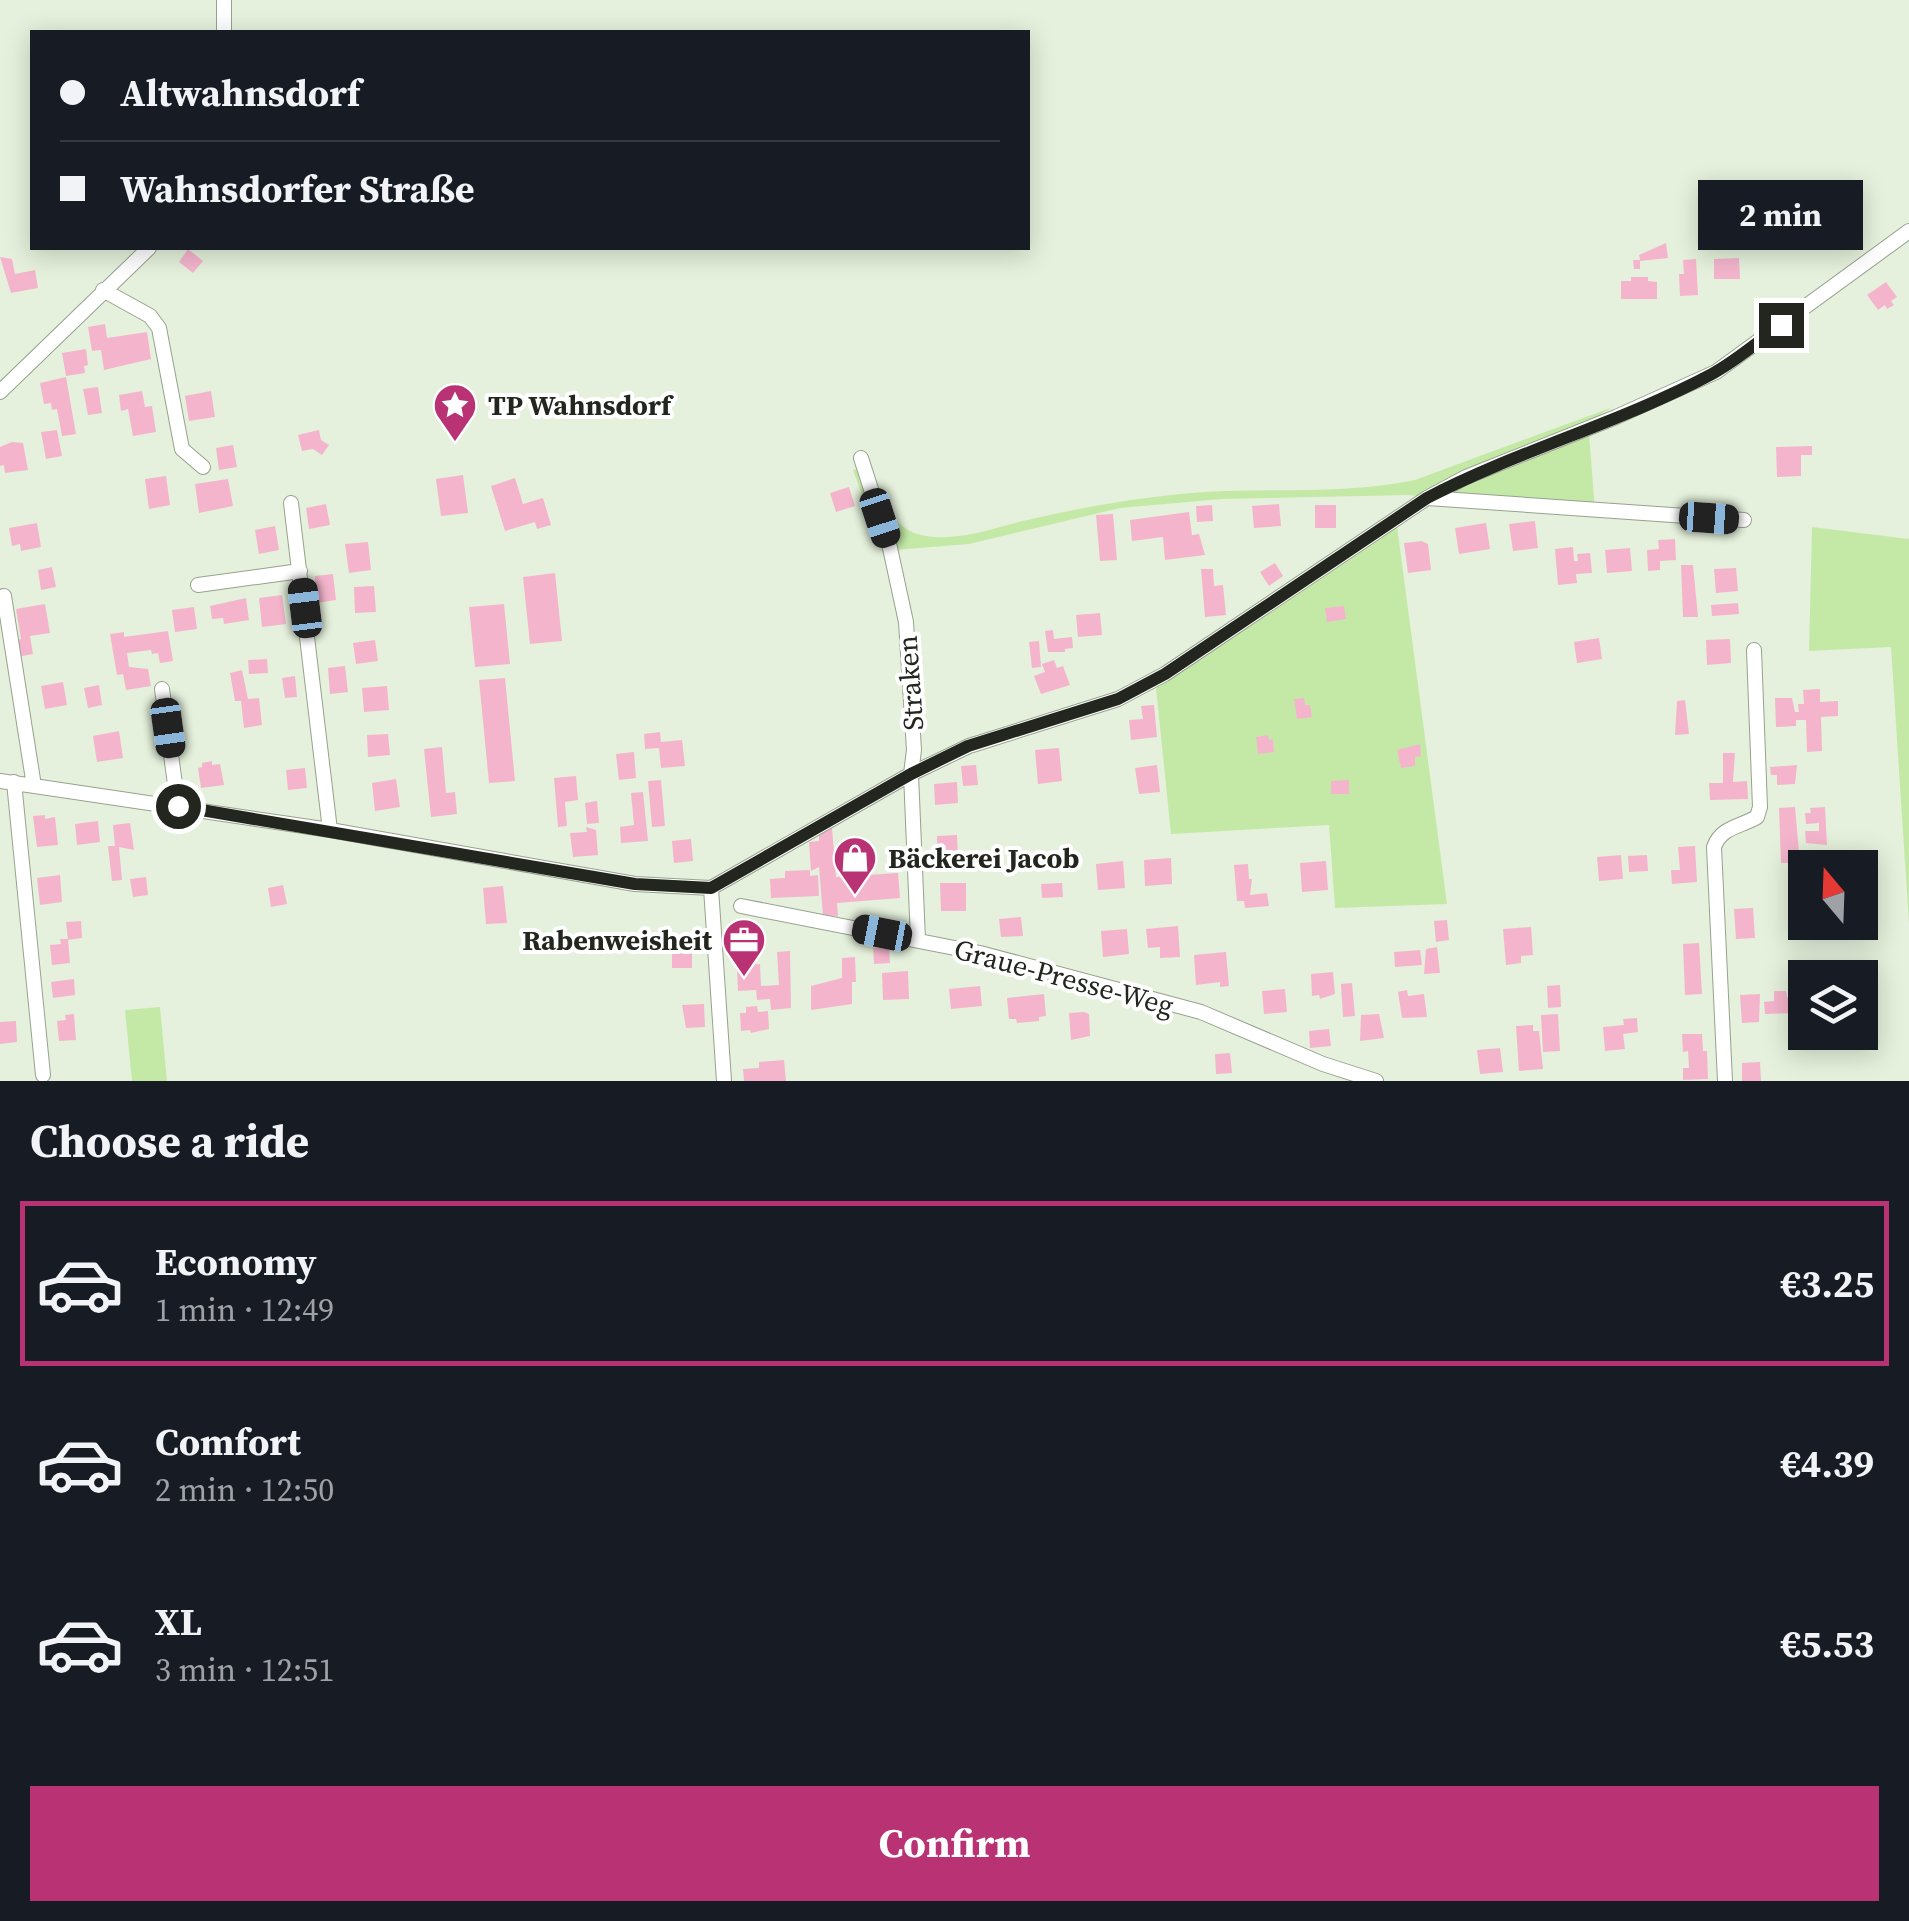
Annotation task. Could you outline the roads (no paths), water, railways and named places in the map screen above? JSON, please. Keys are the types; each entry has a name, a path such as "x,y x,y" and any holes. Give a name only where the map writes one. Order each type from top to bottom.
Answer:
{"street":[{"path":"224,0 224,30"},
{"path":"43,1076 7,782 330,830 635,884 711,888 911,774 968,746 1118,699 1165,674 1427,498 1716,372 1909,232"},
{"path":"0,392 147,250"},
{"path":"103,290 150,316 158,328 176,454 204,467"},
{"name":"Straken","path":"861,458 890,548 906,622 914,750 911,774 918,940"},
{"path":"1427,498 1744,520"},
{"path":"290,503 330,830"},
{"path":"198,586 300,571"},
{"path":"4,596 34,786"},
{"path":"1725,1081 1714,847 1726,830 1757,817 1760,807 1754,650"},
{"path":"162,689 178,806"},
{"path":"711,888 724,1081"},
{"name":"Graue-Presse-Weg","path":"742,906 980,953 1201,1012 1322,1064 1376,1081"}],"place":[{"name":"TP Wahnsdorf","path":"455,443"},
{"name":"Bäckerei Jacob","path":"855,896"},
{"name":"Rabenweisheit","path":"744,978"}]}
